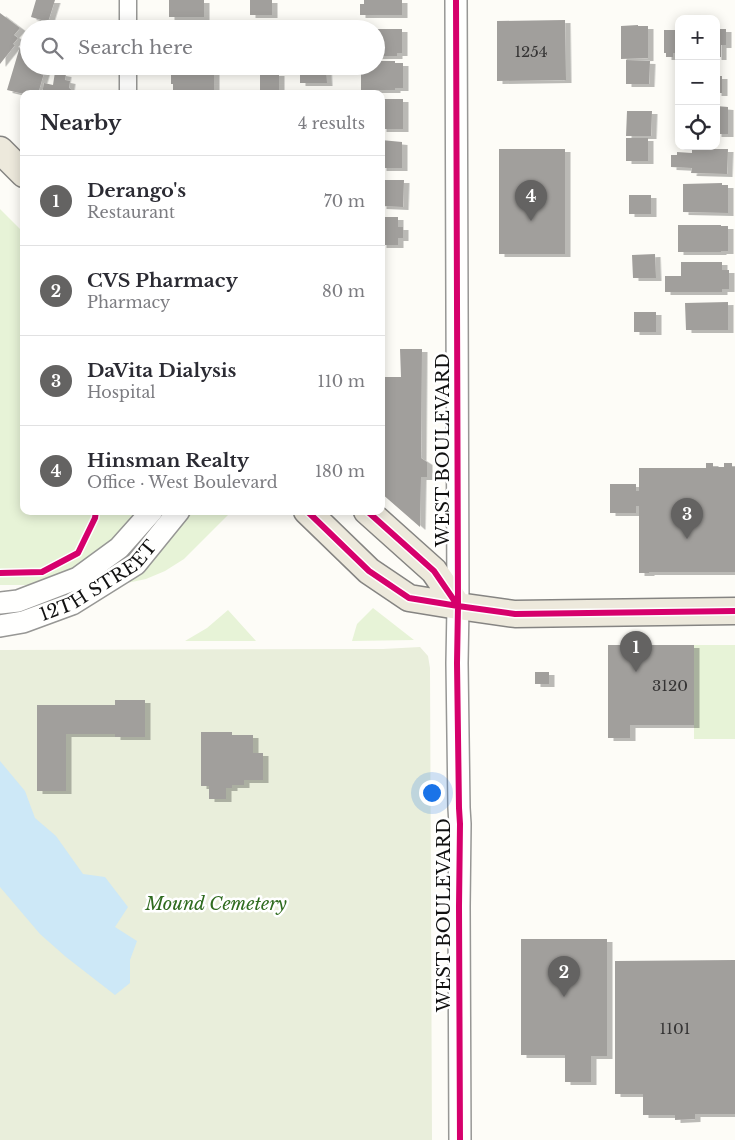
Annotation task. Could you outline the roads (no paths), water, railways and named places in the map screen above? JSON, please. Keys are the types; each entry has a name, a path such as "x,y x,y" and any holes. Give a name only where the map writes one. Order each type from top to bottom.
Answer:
{"main road":[{"path":"0,150 20,170"},
{"path":"311,515 369,571 409,598 515,614 735,611"},
{"path":"371,515 434,571 458,606"}],"street":[{"path":"128,0 128,20"},
{"name":"WEST BOULEVARD","path":"456,0 460,1140"},
{"path":"128,75 128,90"},
{"name":"12TH STREET","path":"0,602 18,601 78,578 119,548 148,515"},
{"name":"12TH STREET","path":"0,626 23,622 72,604 136,564 176,515"}],"water":[{"path":"0,761 25,791 35,818 56,836 83,874 105,877 128,907 115,927 137,941 130,960 130,983 115,995 40,934 0,887"}],"place":[{"name":"Hinsman Realty","path":"531,221"},
{"name":"DaVita Dialysis","path":"687,539"},
{"name":"Derango's","path":"636,672"},
{"name":"CVS Pharmacy","path":"564,997"}],"park label":[{"name":"Mound Cemetery","path":"216,904"}]}
